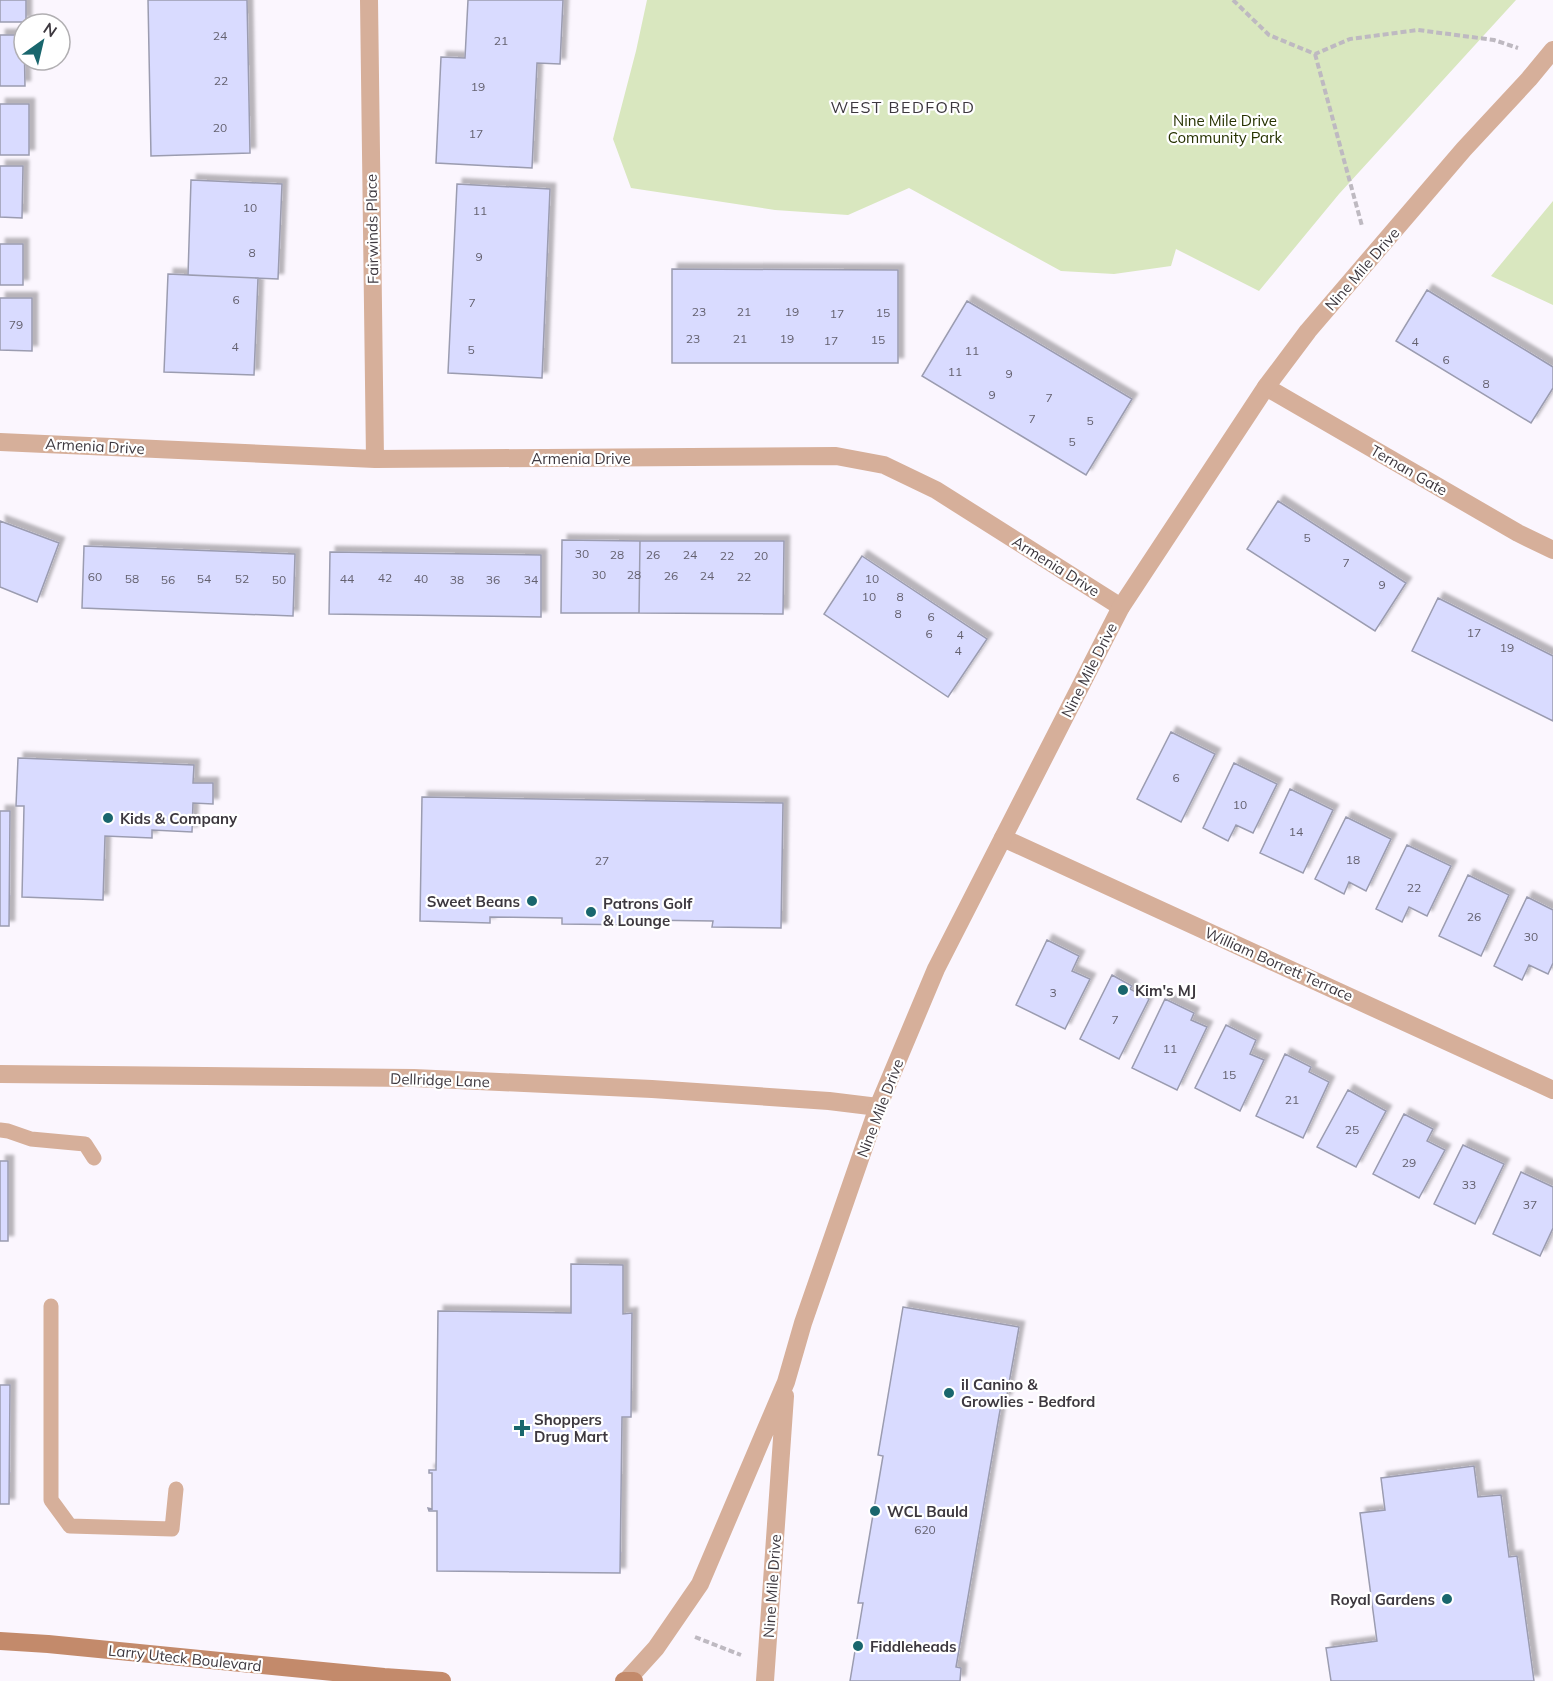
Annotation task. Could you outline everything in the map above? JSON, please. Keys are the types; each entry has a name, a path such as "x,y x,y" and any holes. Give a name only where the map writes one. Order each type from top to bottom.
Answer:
{"main road":[{"name":"Larry Uteck Boulevard","path":"0,1641 442,1681"},
{"path":"626,1681 634,1681"}],"street":[{"name":"Fairwinds Place","path":"369,0 375,459"},
{"name":"Nine Mile Drive","path":"626,1681 657,1648 700,1584 786,1382 803,1323 878,1107 936,969 1121,607 1266,387 1308,332 1464,149 1550,54"},
{"name":"Ternan Gate","path":"1266,387 1518,533 1553,550"},
{"name":"Armenia Drive","path":"0,442 375,459 836,456 885,465 936,490 1121,607"},
{"name":"William Borrett Terrace","path":"1004,838 1553,1090"},
{"name":"Dellridge Lane","path":"0,1074 414,1078 652,1089 829,1101 878,1107"},
{"name":"Nine Mile Drive","path":"765,1681 786,1382"}],"lane":[{"path":"0,1130 32,1139 85,1144 94,1158"},
{"path":"51,1306 51,1500 70,1526 172,1529 176,1489"}],"path":[{"path":"1233,0 1269,34 1315,54 1350,39 1418,30 1494,40 1550,54"},
{"path":"1315,54 1370,258"},
{"path":"694,1637 747,1657"}],"green space":[{"name":"Nine Mile Drive Community Park","path":"647,0 1516,0 1339,194 1259,291 1176,249 1171,266 1114,274 1061,271 909,188 848,215 775,210 631,188 613,139"},
{"path":"1553,201 1553,305 1491,276"}],"building":[{"path":"0,0 26,0 26,12 12,12 12,22 0,22"},
{"path":"148,0 247,0 250,153 151,156"},
{"path":"468,0 563,0 560,64 537,63 532,168 436,163 441,57 465,58"},
{"path":"0,35 12,35 12,72 25,72 25,86 0,86"},
{"path":"0,104 29,104 29,155 0,155"},
{"path":"0,166 23,166 22,218 0,217"},
{"path":"191,180 282,184 278,279 188,275"},
{"path":"457,184 550,189 542,378 448,373"},
{"path":"0,244 23,244 23,285 0,285"},
{"path":"672,269 898,270 898,363 672,363"},
{"path":"168,274 258,278 254,375 164,372"},
{"path":"1427,290 1553,367 1553,388 1531,423 1396,341"},
{"path":"0,298 32,298 32,351 0,350"},
{"path":"967,301 1132,399 1086,475 922,376"},
{"path":"1278,501 1406,583 1375,631 1247,549"},
{"path":"0,521 59,543 37,602 0,587"},
{"path":"562,540 640,541 639,613 561,613"},
{"path":"640,541 784,541 783,614 639,613"},
{"path":"84,546 295,554 293,616 82,608"},
{"path":"330,552 541,555 541,617 329,614"},
{"path":"862,556 987,639 948,697 824,614"},
{"path":"1438,598 1553,656 1553,721 1412,651"},
{"path":"1171,732 1215,754 1181,822 1137,799"},
{"name":"Kids & Company","path":"18,758 194,765 193,783 213,783 213,804 193,803 192,832 152,830 152,838 105,836 103,900 22,897 24,806 16,806"},
{"path":"1234,763 1277,784 1253,833 1236,825 1228,841 1203,828"},
{"path":"1290,789 1333,810 1303,873 1260,853"},
{"path":"422,797 783,803 781,928 712,927 713,921 642,920 641,925 562,924 562,918 490,917 490,923 420,921"},
{"path":"0,811 10,811 9,926 0,926"},
{"path":"1346,817 1391,839 1366,891 1349,882 1344,894 1315,879"},
{"path":"1407,845 1451,866 1427,916 1409,907 1402,922 1376,909"},
{"path":"1468,875 1509,895 1481,956 1439,936"},
{"path":"1527,897 1553,910 1553,963 1548,974 1529,965 1522,980 1494,966"},
{"path":"1047,940 1079,956 1072,971 1090,979 1065,1029 1016,1005"},
{"path":"1112,975 1132,986 1130,989 1149,999 1119,1059 1080,1039"},
{"path":"1165,999 1194,1013 1191,1020 1207,1027 1177,1090 1132,1068"},
{"path":"1226,1025 1256,1040 1250,1054 1264,1060 1240,1111 1195,1088"},
{"path":"1285,1054 1311,1067 1309,1072 1329,1082 1303,1138 1256,1116"},
{"path":"1348,1090 1386,1111 1356,1167 1317,1147"},
{"path":"1404,1114 1433,1129 1427,1141 1445,1150 1419,1198 1373,1174"},
{"path":"1463,1145 1504,1164 1475,1224 1434,1204"},
{"path":"0,1161 8,1161 8,1241 0,1241"},
{"path":"1521,1172 1553,1187 1553,1228 1540,1256 1493,1234"},
{"path":"571,1264 623,1265 623,1314 632,1313 631,1417 622,1417 620,1573 437,1571 437,1511 429,1511 428,1508 432,1509 432,1473 429,1473 429,1470 436,1470 438,1311 571,1313"},
{"path":"903,1307 1019,1327 1006,1400 1002,1400 999,1416 956,1667 961,1668 960,1681 850,1681 863,1603 858,1603 883,1456 878,1455"},
{"path":"0,1385 10,1385 9,1504 0,1504"},
{"name":"Royal Gardens","path":"1474,1466 1478,1497 1501,1495 1509,1557 1517,1556 1534,1681 1331,1681 1326,1648 1377,1641 1360,1513 1385,1510 1381,1478"}],"place":[{"name":"Kids & Company","path":"108,818"},
{"name":"Sweet Beans","path":"532,901"},
{"name":"Patrons Golf & Lounge","path":"591,912"},
{"name":"Kim's MJ","path":"1123,990"},
{"name":"il Canino & Growlies - Bedford","path":"949,1393"},
{"name":"Shoppers Drug Mart","path":"522,1428"},
{"name":"WCL Bauld","path":"875,1511"},
{"name":"Royal Gardens","path":"1447,1599"},
{"name":"Fiddleheads","path":"858,1646"}],"district":[{"name":"WEST BEDFORD","path":"903,107"}]}
